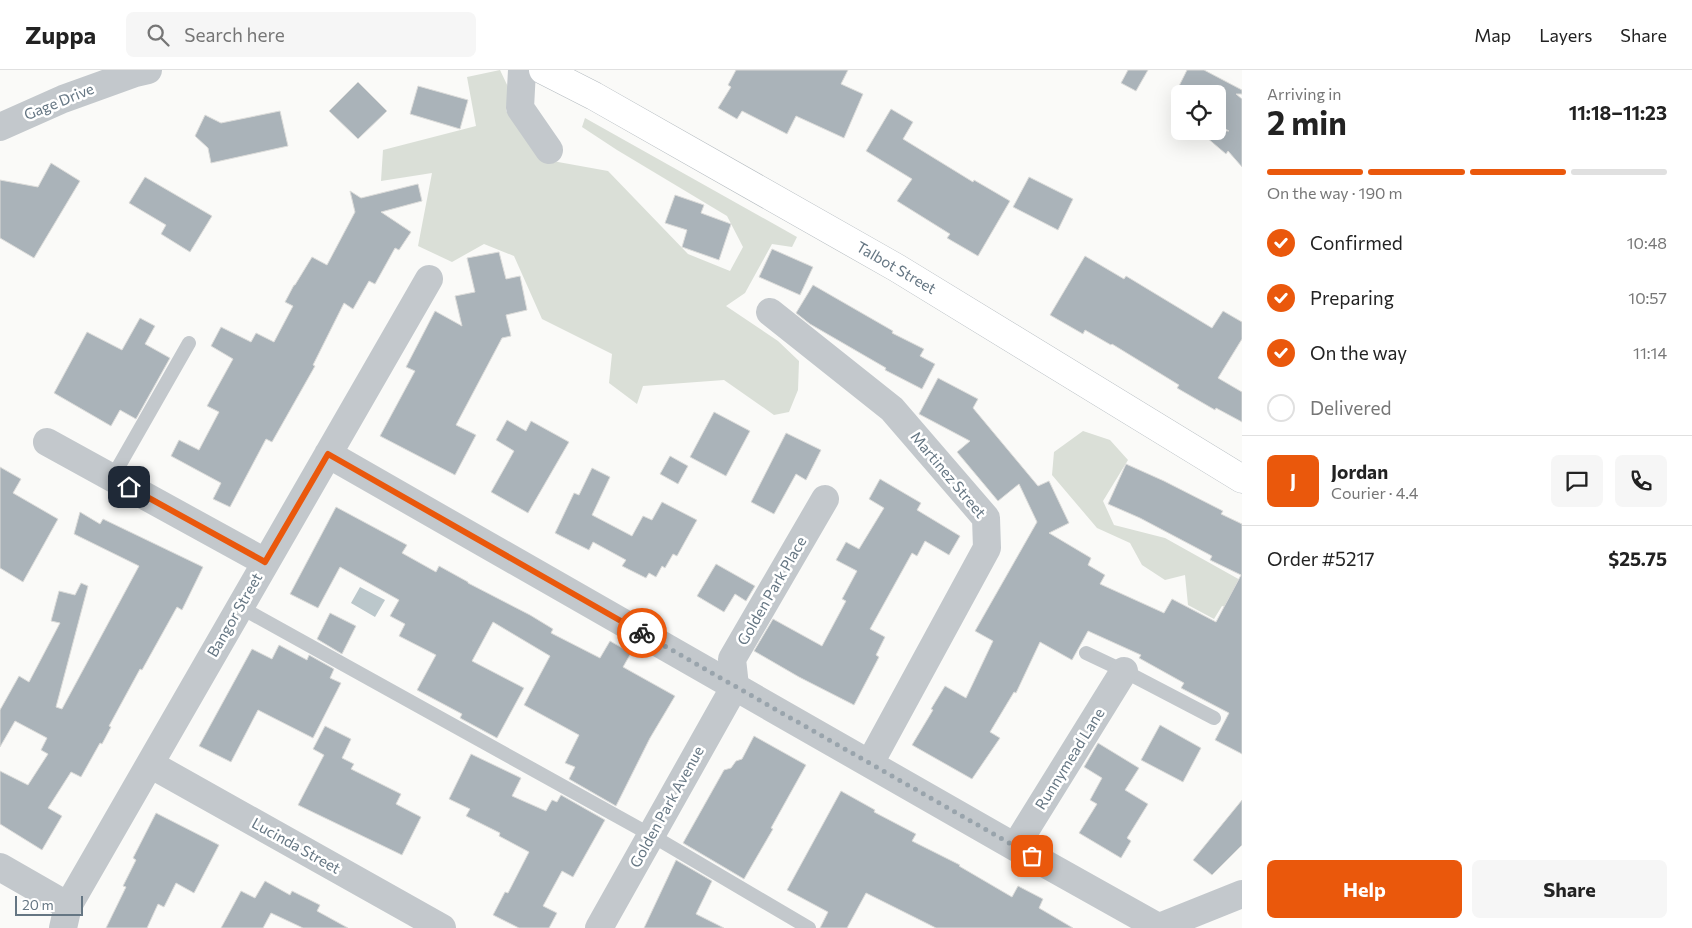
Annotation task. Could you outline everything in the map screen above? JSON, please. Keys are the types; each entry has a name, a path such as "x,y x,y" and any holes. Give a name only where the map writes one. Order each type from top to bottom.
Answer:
{"main road":[{"name":"Talbot Street","path":"543,70 594,96 897,268 1242,479"}],"street":[{"name":"Gage Drive","path":"0,126 63,99 148,70"},
{"path":"522,70 520,108 549,150"},
{"name":"Bangor Street","path":"65,917 150,764 428,279"},
{"name":"Martinez Street","path":"770,312 892,408 986,518 987,548 870,763"},
{"path":"47,442 265,562"},
{"path":"328,454 1157,928 1242,894"},
{"name":"Golden Park Place","path":"735,686 732,660 825,499"},
{"name":"Runnymead Lane","path":"1015,847 1124,671"},
{"name":"Golden Park Avenue","path":"600,928 735,686"},
{"name":"Lucinda Street","path":"150,764 442,928"},
{"path":"0,867 65,917"}],"lane":[{"path":"112,478 190,343"},
{"path":"240,607 651,835 809,928"},
{"path":"1086,653 1214,718"}],"shaded area":[{"path":"500,70 509,89 506,111 547,160 608,171 688,254 730,271 743,247 727,216 582,127 585,118 797,237 792,247 772,244 745,293 726,306 778,341 799,361 798,390 789,412 774,415 724,380 643,386 637,404 609,383 612,354 542,319 514,256 484,244 452,262 418,246 432,173 381,181 383,150 476,126 467,77"},
{"path":"1083,431 1110,440 1128,460 1103,501 1114,525 1165,538 1242,581 1242,611 1222,606 1214,619 1188,605 1185,575 1165,580 1142,565 1130,543 1097,528 1052,475 1054,452"},
{"path":"360,587 385,600 375,617 351,603"}],"building":[{"path":"736,70 848,70 841,84 863,94 844,138 796,116 787,134 742,111 737,119 718,108 731,87 728,85"},
{"path":"1128,70 1148,70 1136,91 1121,83"},
{"path":"1187,70 1204,70 1242,90 1242,94 1236,94 1242,99 1242,167 1228,151 1226,154 1210,140 1226,140 1226,131 1229,131 1226,129 1226,85 1180,85"},
{"path":"358,82 387,111 358,139 329,111"},
{"path":"418,86 468,100 460,129 410,114"},
{"path":"891,109 913,122 903,139 973,182 974,180 1010,201 978,256 947,238 950,234 897,201 912,179 866,151"},
{"path":"280,111 288,146 211,163 208,148 195,136 205,115 221,123"},
{"path":"51,163 80,181 34,258 0,238 0,180 38,187"},
{"path":"145,177 212,216 190,252 161,234 166,225 129,203"},
{"path":"1029,177 1073,199 1058,230 1013,207"},
{"path":"418,184 422,201 381,212 411,232 399,250 395,248 375,284 369,281 353,309 344,303 313,365 315,366 272,442 266,439 230,507 213,499 221,483 171,456 179,440 199,450 219,412 207,406 233,359 211,346 221,327 251,342 256,333 274,342 293,306 285,302 294,285 312,257 327,265 355,212 350,191 361,198"},
{"path":"675,195 704,205 701,213 731,224 719,260 682,247 687,230 665,223"},
{"path":"772,249 813,267 800,295 759,277"},
{"path":"499,252 506,279 520,276 527,310 506,315 511,336 502,338 456,425 476,435 455,475 380,436 415,371 406,367 435,311 462,326 455,296 475,292 467,258"},
{"path":"1085,256 1124,279 1126,276 1212,328 1223,311 1242,322 1242,339 1218,378 1242,392 1242,422 1216,408 1215,410 1177,388 1179,385 1112,344 1085,330 1083,334 1050,315"},
{"path":"813,285 893,331 892,333 924,349 920,356 935,364 922,389 885,370 886,368 810,324 796,313"},
{"path":"140,318 155,326 145,344 170,358 136,419 120,410 111,426 54,393 87,332 122,350"},
{"path":"938,378 978,399 973,408 1038,486 1049,481 1069,523 1049,533 1091,558 1088,565 1105,575 1100,584 1164,613 1172,599 1216,622 1241,575 1210,560 1212,556 1140,518 1108,504 1126,464 1223,511 1221,514 1242,524 1242,754 1215,740 1229,713 1181,688 1184,683 1139,658 1141,655 1088,631 1072,660 1040,642 1016,693 1014,692 990,732 1000,738 972,779 912,745 945,686 966,698 993,641 975,631 1037,522 1019,484 998,501 957,452 970,441 919,414"},
{"path":"714,412 750,431 726,476 690,457"},
{"path":"507,420 526,431 531,421 569,442 528,513 491,492 514,451 496,440"},
{"path":"786,433 821,450 806,480 796,474 774,514 751,502"},
{"path":"670,456 688,466 678,484 660,474"},
{"path":"0,467 21,479 13,493 58,519 23,582 0,568"},
{"path":"592,468 610,477 592,515 632,536 643,516 652,520 662,502 697,520 677,556 673,554 665,568 662,566 656,577 649,573 646,578 622,566 626,560 593,542 589,550 555,533 574,493 579,495"},
{"path":"880,479 921,503 917,510 960,536 949,555 925,541 917,556 912,553 870,629 885,637 876,655 879,657 854,705 754,651 773,619 822,646 846,601 842,599 857,571 836,560 846,542 859,549 884,508 869,499"},
{"path":"336,507 407,545 402,553 436,572 439,566 530,615 553,629 551,633 600,658 610,641 631,653 623,667 675,696 650,738 616,806 569,779 575,767 565,763 579,735 524,705 550,656 493,622 472,661 524,688 497,738 460,718 462,714 417,690 436,655 399,636 405,624 390,616 399,600 340,567 318,608 290,594"},
{"path":"80,512 100,524 103,519 203,567 182,610 177,607 142,670 140,669 109,726 111,727 102,744 100,743 81,777 71,772 48,808 62,816 42,850 0,824 0,771 28,785 48,754 41,750 47,738 15,721 0,747 0,710 19,676 29,682 60,623 51,621 59,591 75,595 81,583 88,586 56,707 62,709 139,566 74,534"},
{"path":"716,564 755,586 746,601 735,594 724,612 697,596"},
{"path":"330,613 356,626 342,654 317,639"},
{"path":"279,645 307,660 309,655 334,669 330,678 341,683 313,738 258,710 231,762 199,746 252,649 272,659"},
{"path":"1160,725 1201,748 1183,782 1141,760"},
{"path":"325,726 351,739 342,758 354,764 351,769 401,794 396,804 421,817 402,855 298,805 324,755 313,749"},
{"path":"754,736 806,765 771,828 773,829 744,879 683,843 724,770 731,768 736,761 742,759"},
{"path":"1098,743 1139,768 1125,790 1148,804 1127,838 1131,841 1121,858 1079,833 1097,804 1090,800 1102,778 1084,767"},
{"path":"471,754 521,778 512,796 546,811 552,800 557,802 561,795 605,820 573,877 562,871 543,906 557,913 549,928 519,928 493,915 505,892 508,893 529,852 499,836 500,833 466,816 470,809 449,799"},
{"path":"841,791 875,810 874,812 916,834 912,841 960,865 1012,897 1018,886 1043,899 1039,908 1073,928 936,928 866,893 847,928 820,928 828,912 787,890"},
{"path":"1242,800 1242,845 1212,875 1193,860"},
{"path":"156,813 219,845 194,893 176,883 164,907 158,904 147,928 106,928 126,887 123,886 136,860 133,858"},
{"path":"676,860 712,881 696,914 724,928 644,928"},
{"path":"265,881 290,895 292,891 320,905 317,911 348,928 303,928 271,913 263,928 221,928 241,891 255,898"}],"way so far":[{"path":"642,633 1032,856"}],"route":[{"path":"129,487 265,562 328,454 642,633"}]}
